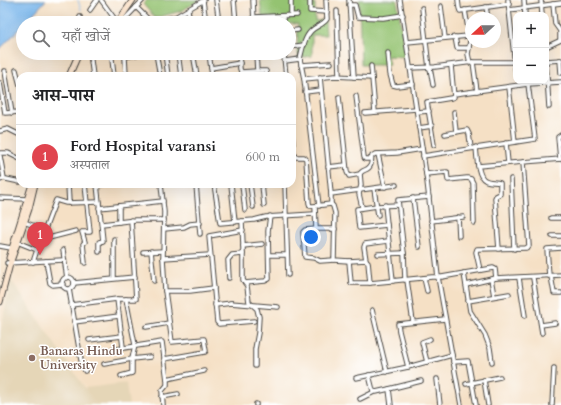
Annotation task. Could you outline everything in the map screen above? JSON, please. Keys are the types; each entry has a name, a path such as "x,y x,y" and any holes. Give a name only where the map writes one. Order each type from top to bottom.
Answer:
{"main road":[{"path":"124,16 131,2"},
{"path":"71,72 76,60"},
{"path":"0,302 11,248 31,188"},
{"path":"0,292 8,263 24,222 31,188"}],"street":[{"path":"90,10 97,0"},
{"path":"101,0 116,16"},
{"path":"127,16 143,0"},
{"path":"175,16 188,10 203,0 205,16"},
{"path":"216,0 218,16"},
{"path":"234,0 235,16"},
{"path":"253,0 254,16"},
{"path":"291,0 291,15"},
{"path":"310,0 310,11 327,12"},
{"path":"316,229 314,214 317,206 304,79 300,59 304,45 311,31 327,19 326,0"},
{"path":"349,0 354,77"},
{"path":"402,0 412,84 429,196 438,277 461,405"},
{"path":"458,0 459,10 486,7 509,2 515,48"},
{"path":"524,0 526,12"},
{"path":"541,0 542,12"},
{"path":"509,10 561,2"},
{"path":"549,46 561,40 560,31 554,20 553,4"},
{"path":"349,5 355,6 358,18 383,18 403,15"},
{"path":"441,6 445,38"},
{"path":"136,7 146,16"},
{"path":"486,7 487,12"},
{"path":"422,8 433,85"},
{"path":"188,10 189,16"},
{"path":"337,11 339,76"},
{"path":"283,16 297,15"},
{"path":"407,42 465,36"},
{"path":"455,37 457,48 465,48"},
{"path":"296,46 304,45"},
{"path":"469,48 477,91"},
{"path":"388,53 390,74 393,85 397,86 412,84"},
{"path":"296,60 300,59"},
{"path":"91,60 92,72"},
{"path":"112,60 114,72"},
{"path":"125,60 126,72"},
{"path":"157,60 159,72"},
{"path":"166,60 167,72"},
{"path":"179,60 181,72"},
{"path":"194,60 196,72"},
{"path":"210,60 212,72"},
{"path":"240,60 242,72"},
{"path":"256,60 257,71"},
{"path":"286,72 285,61 292,60"},
{"path":"549,60 561,60 561,73"},
{"path":"410,68 430,68 471,63 513,62"},
{"path":"211,68 240,63"},
{"path":"301,65 331,63"},
{"path":"371,66 375,112"},
{"path":"434,145 427,102 454,97 452,66"},
{"path":"5,71 12,113"},
{"path":"252,72 266,72"},
{"path":"304,79 339,76 372,78"},
{"path":"320,77 331,204 335,213 334,260"},
{"path":"549,83 561,82"},
{"path":"0,83 5,114 16,112"},
{"path":"423,156 535,139 528,84 454,94"},
{"path":"548,84 549,107"},
{"path":"509,87 515,142"},
{"path":"305,92 322,90"},
{"path":"356,96 364,157 365,159 371,159"},
{"path":"339,97 346,165 349,176 360,174 362,171 371,166 372,156 422,149"},
{"path":"365,113 429,111"},
{"path":"454,112 456,132"},
{"path":"419,128 432,126"},
{"path":"0,131 8,129 16,133"},
{"path":"445,134 468,131 471,148"},
{"path":"478,166 560,159 558,137 561,135"},
{"path":"506,143 508,163"},
{"path":"476,147 480,174 486,181 500,183 500,194 498,194 495,198 499,249"},
{"path":"0,153 8,153 16,157"},
{"path":"378,154 385,187"},
{"path":"0,156 4,178 0,180"},
{"path":"296,157 304,157 306,159 310,206 331,204"},
{"path":"480,270 476,252 477,249 514,249 526,248 529,246 523,162"},
{"path":"328,167 346,165"},
{"path":"426,174 447,172 448,180 471,179 474,223"},
{"path":"360,174 361,185 359,191 362,207"},
{"path":"511,179 514,249"},
{"path":"6,180 16,181"},
{"path":"331,194 396,185"},
{"path":"68,188 69,202"},
{"path":"85,188 90,232 82,232 85,242 83,244 85,263"},
{"path":"97,188 103,241 99,242 99,252"},
{"path":"161,188 164,220 163,258 165,291 172,342 204,339 206,351 164,359"},
{"path":"196,188 200,234"},
{"path":"215,188 219,222 221,223 270,216 314,214"},
{"path":"231,188 235,222"},
{"path":"242,188 245,210"},
{"path":"251,188 253,207"},
{"path":"262,188 264,205"},
{"path":"285,188 288,275"},
{"path":"374,189 378,215"},
{"path":"413,322 406,280 398,205 399,200 429,196"},
{"path":"0,198 27,199"},
{"path":"413,198 419,248"},
{"path":"33,262 56,200 69,202 99,202"},
{"path":"99,208 163,201"},
{"path":"385,205 392,282"},
{"path":"387,225 359,228 356,210 362,207 398,205"},
{"path":"119,206 119,222"},
{"path":"245,283 265,281 269,279 268,231 270,216"},
{"path":"458,217 459,236"},
{"path":"431,221 463,217"},
{"path":"551,218 561,218"},
{"path":"102,224 131,220 164,220"},
{"path":"71,305 136,298 131,220"},
{"path":"242,221 243,281 245,283 249,302"},
{"path":"24,222 45,230"},
{"path":"164,229 184,227 190,224 200,223"},
{"path":"335,229 305,230 303,232 305,257 314,258 320,261 366,260"},
{"path":"243,230 209,236 217,322 219,324 254,320"},
{"path":"41,240 76,231"},
{"path":"552,236 561,236"},
{"path":"114,240 114,278"},
{"path":"370,283 368,262 366,260 364,247 365,244 388,241"},
{"path":"17,242 37,250"},
{"path":"243,246 262,244"},
{"path":"0,246 11,248"},
{"path":"561,248 547,249 550,276 554,293 561,293"},
{"path":"63,250 63,260 67,278"},
{"path":"151,251 154,281"},
{"path":"143,252 163,251"},
{"path":"378,254 404,253"},
{"path":"229,278 228,260 232,255 243,254"},
{"path":"163,258 210,255"},
{"path":"269,256 287,255"},
{"path":"8,263 63,260"},
{"path":"46,261 50,283 53,285 62,284 67,278"},
{"path":"348,261 351,283 392,282 438,277 494,268 494,296"},
{"path":"464,273 470,311 482,329 488,342 492,362"},
{"path":"466,285 494,279 533,278 561,275"},
{"path":"74,283 135,277"},
{"path":"67,278 72,278 74,283"},
{"path":"424,278 427,291"},
{"path":"518,278 525,316"},
{"path":"533,278 542,333"},
{"path":"68,290 72,288 74,283"},
{"path":"62,284 68,290 84,371"},
{"path":"165,291 190,291 214,288"},
{"path":"468,301 509,294"},
{"path":"117,299 123,347"},
{"path":"121,376 132,373 132,359 135,345 126,299"},
{"path":"215,305 249,302 257,309 259,327 255,349 255,366"},
{"path":"230,303 278,307"},
{"path":"372,310 386,372"},
{"path":"74,322 119,316"},
{"path":"408,367 398,325 445,319"},
{"path":"146,327 169,323"},
{"path":"541,325 555,323"},
{"path":"89,340 122,336"},
{"path":"427,362 422,342 430,339"},
{"path":"111,350 135,345 162,342 167,379 167,385 162,391 163,405"},
{"path":"356,378 408,367 452,355"},
{"path":"104,364 150,357"},
{"path":"453,362 468,360 476,405"},
{"path":"552,405 554,368"},
{"path":"167,379 204,371"},
{"path":"369,375 374,392"},
{"path":"466,384 500,377"},
{"path":"436,379 440,405"},
{"path":"484,380 488,405"},
{"path":"360,399 374,392 421,381"},
{"path":"389,389 391,405"},
{"path":"162,397 178,394"}],"shaded area":[{"name":"Banaras Hindu University","path":"11,280 85,388 126,383 129,405 0,405 0,333"}],"green space":[{"path":"147,0 200,0 181,11 162,16 153,16 143,4"},
{"path":"260,0 307,0 307,3 315,4 315,21 325,20 326,35 312,35 312,56 299,58 297,48 298,24 296,24 296,16 262,16"},
{"path":"359,0 397,0 406,57 387,56 389,65 361,65"}],"water":[{"path":"0,0 46,0 31,16 16,16 16,32 0,49"}],"waterway":[{"path":"78,0 81,10"}],"place":[{"name":"Ford Hospital varansi","path":"40,255"},
{"name":"Banaras Hindu University","path":"32,358"}]}
